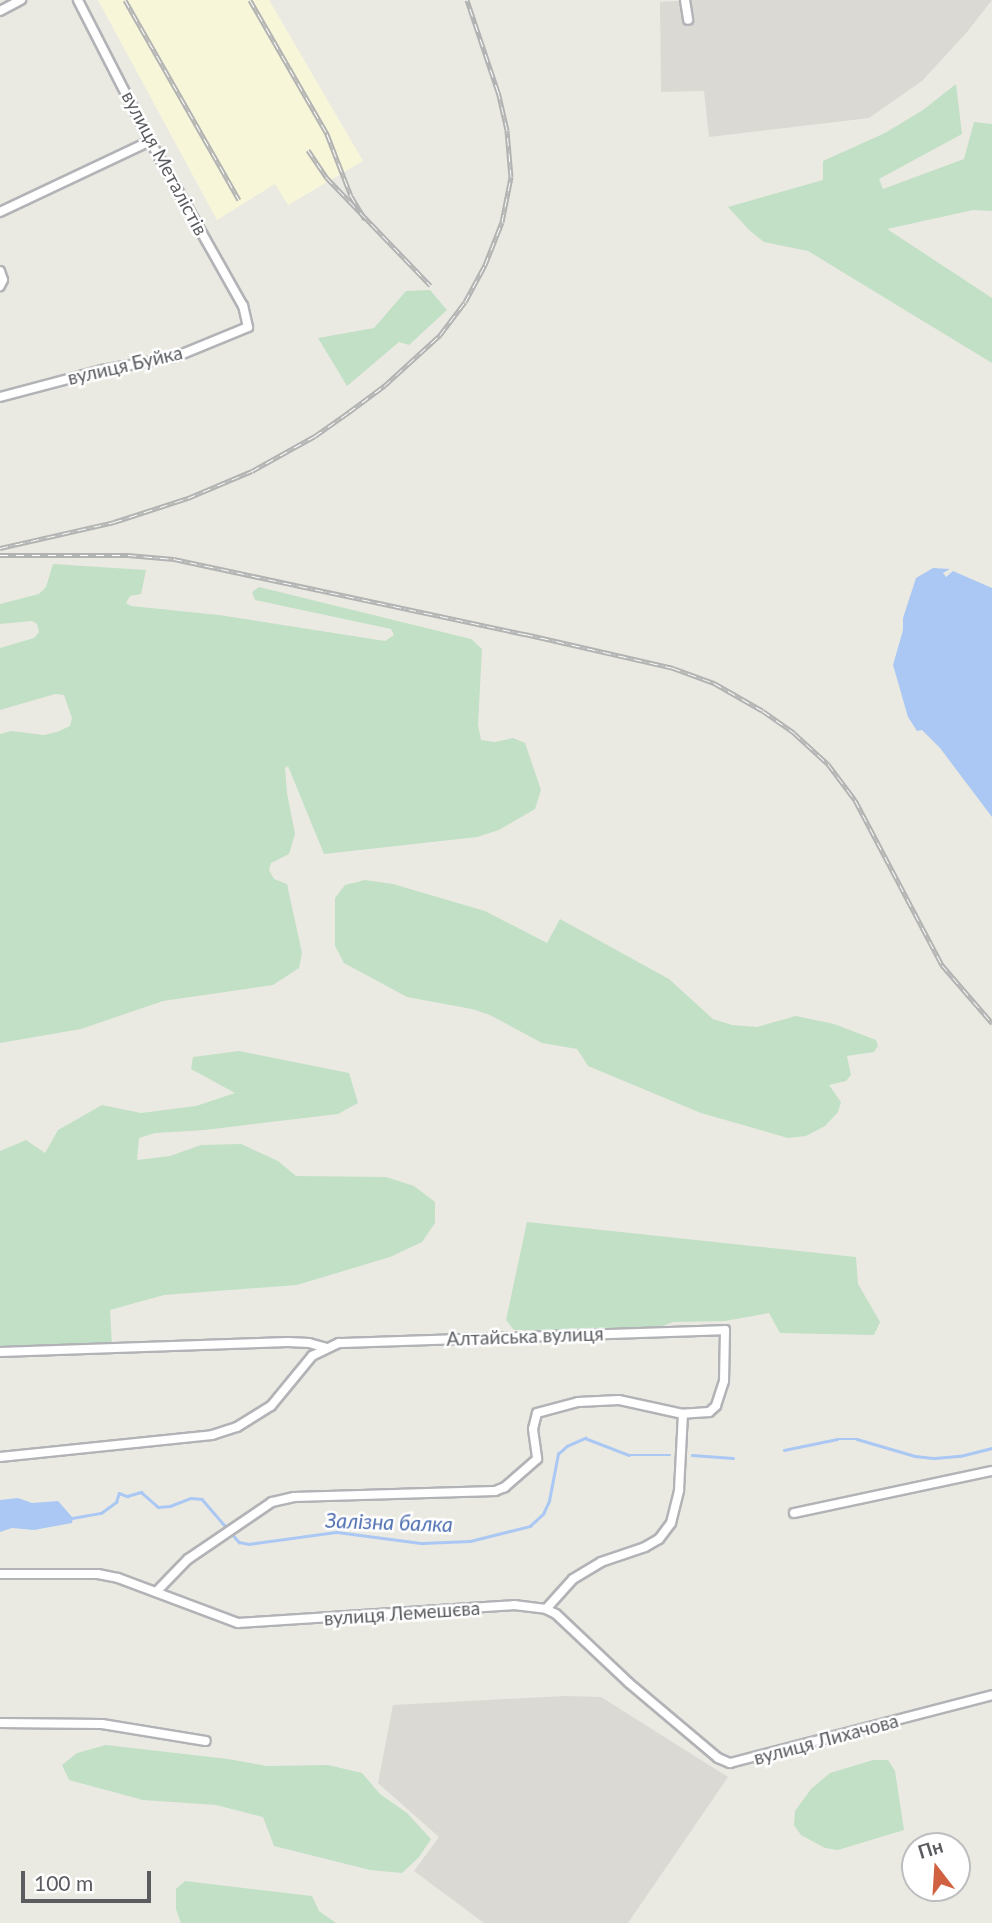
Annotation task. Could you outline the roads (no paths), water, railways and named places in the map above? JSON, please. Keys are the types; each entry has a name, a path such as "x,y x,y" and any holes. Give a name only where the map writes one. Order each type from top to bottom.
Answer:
{"street":[{"path":"0,10 21,0"},
{"name":"вулиця Металістів","path":"78,0 150,141 243,306 248,327"},
{"path":"685,0 688,20"},
{"path":"0,212 150,141"},
{"path":"0,271 0,286"},
{"name":"вулиця Буйка","path":"0,397 102,370 175,357 248,327"},
{"name":"Алтайська вулиця","path":"0,1457 212,1435 237,1427 271,1406 312,1356 326,1348 356,1340 725,1331 724,1381 716,1406 699,1415 683,1413"},
{"name":"Алтайська вулиця","path":"0,1352 288,1342 309,1343 326,1348"},
{"path":"156,1592 188,1559 272,1502 294,1497 495,1491 505,1487 537,1459 533,1429 537,1413 578,1402 619,1400 683,1413 679,1490 671,1523 659,1539 645,1547 601,1562 573,1579 546,1609"},
{"path":"794,1513 992,1471"},
{"name":"вулиця Лемешєва","path":"0,1574 98,1574 118,1577 238,1623 514,1605 546,1609"},
{"name":"вулиця Лихачова","path":"546,1609 556,1614 718,1758 730,1763 992,1695"},
{"path":"0,1723 102,1724 206,1741"}],"water":[{"path":"933,568 950,569 943,573 946,577 953,571 992,588 992,817 940,748 922,730 917,731 908,717 893,665 903,630 903,618 916,578"},
{"path":"18,1498 32,1503 58,1501 73,1518 72,1523 34,1530 12,1528 0,1532 0,1500"}],"waterway":[{"name":"Залізна балка","path":"72,1518 101,1513 116,1502 119,1493 127,1496 141,1492 158,1507 170,1506 191,1498 202,1499 239,1542 249,1544 337,1532 422,1543 470,1541 530,1526 543,1514 549,1501 558,1454 567,1446 585,1438 629,1455 670,1455"},
{"name":"Залізна балка","path":"784,1450 837,1439 857,1439 915,1456 935,1458 960,1456 992,1448"},
{"path":"692,1455 733,1458"}],"railway":[{"path":"125,0 239,200"},
{"path":"250,0 327,134 351,196 365,219"},
{"path":"0,548 114,522 188,498 252,471 315,436 349,412 384,386 440,335 465,302 485,265 502,222 511,177 507,130 498,92 467,0"},
{"path":"308,150 327,178 430,285"},
{"path":"0,555 128,555 174,559 525,634 673,668 714,683 763,711 794,733 828,764 855,800 942,965 992,1023"}]}
